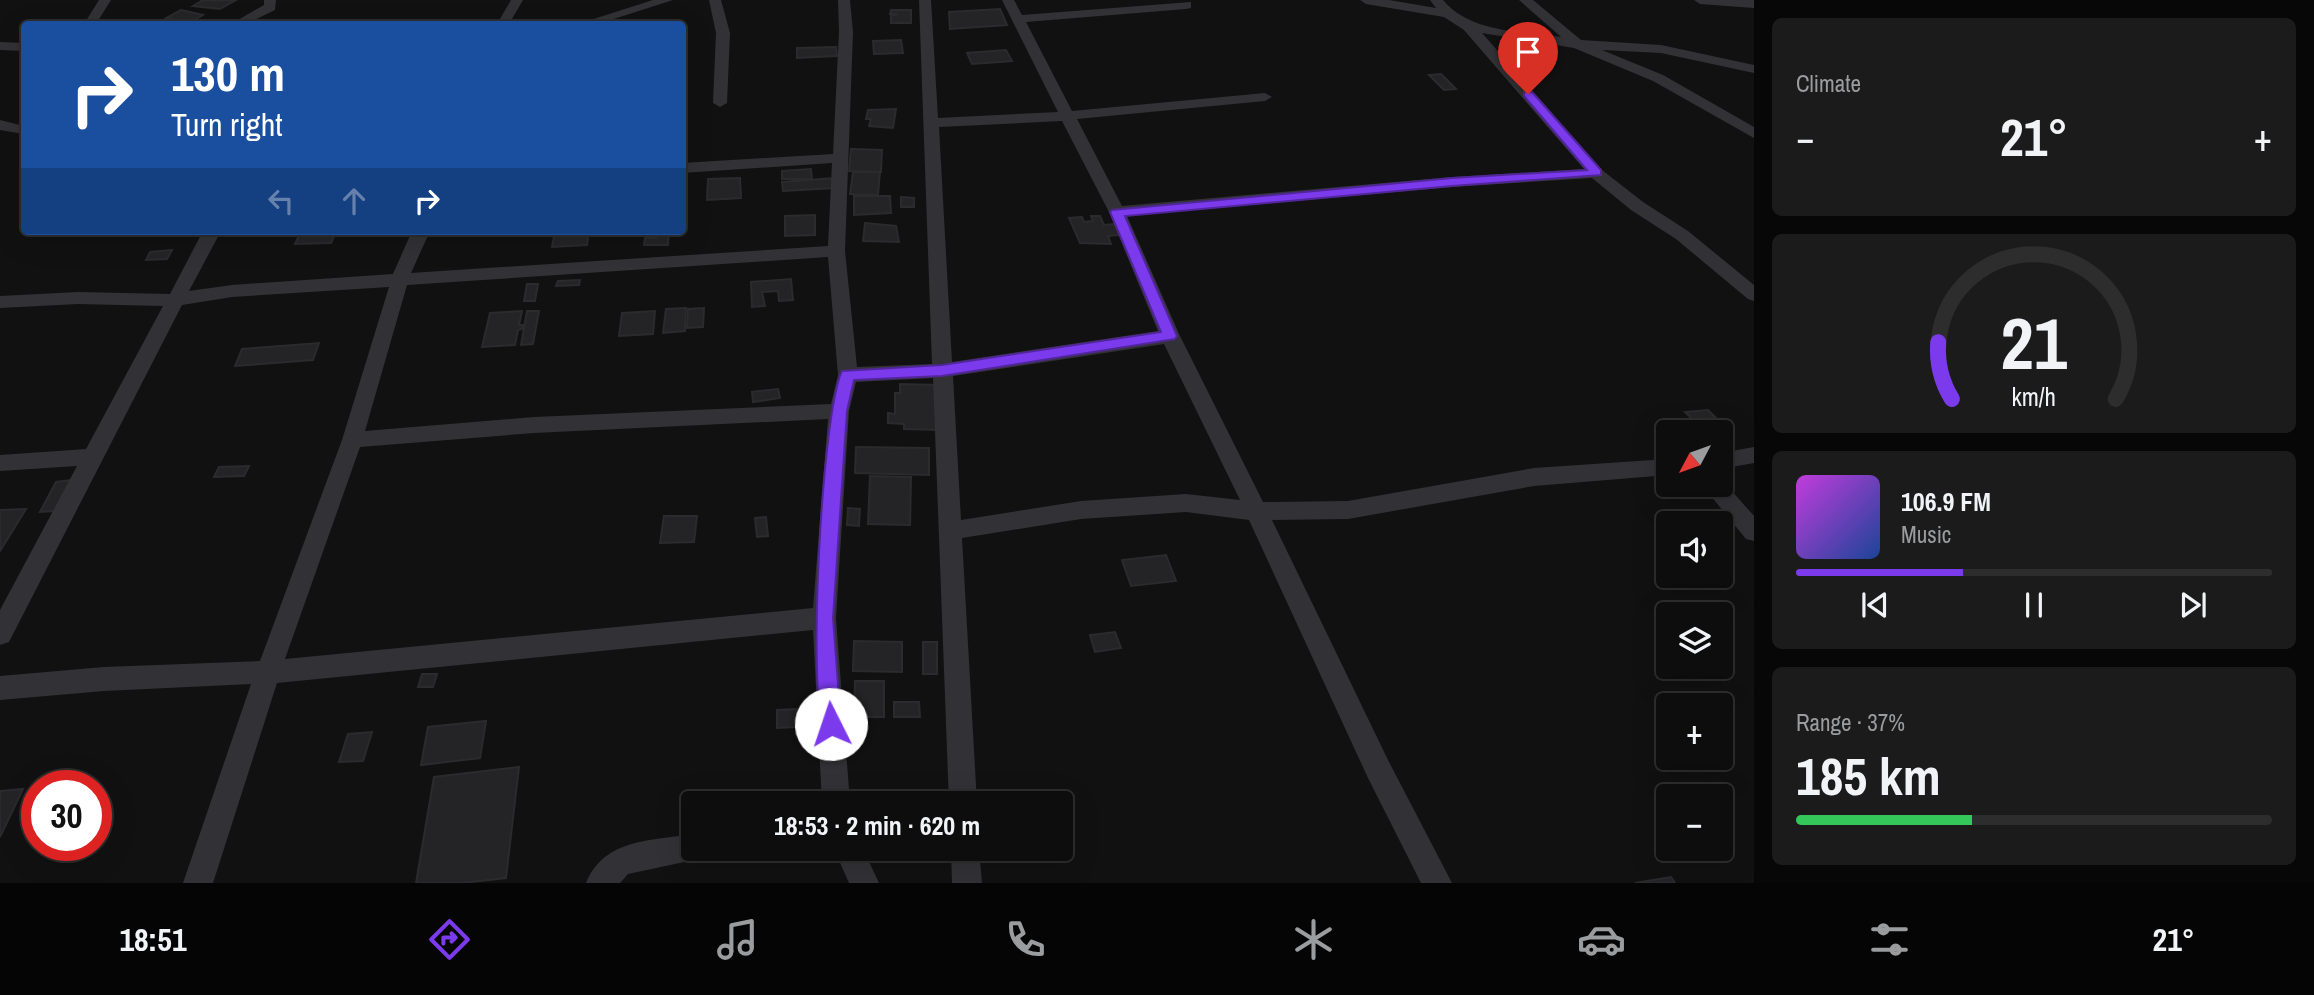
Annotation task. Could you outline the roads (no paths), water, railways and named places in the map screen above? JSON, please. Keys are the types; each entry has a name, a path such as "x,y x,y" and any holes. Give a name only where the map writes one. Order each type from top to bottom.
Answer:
{"street":[{"path":"92,21 105,0"},
{"path":"244,21 264,12 270,6 270,0"},
{"path":"505,21 517,0"},
{"path":"595,21 667,0"},
{"path":"715,0 723,33 720,103"},
{"path":"835,791 824,618 839,411 848,375 836,251 842,158 846,32 844,0"},
{"path":"925,0 962,791"},
{"path":"1366,0 1448,14"},
{"path":"1436,0 1448,14 1469,27 1560,128 1596,173 1747,281 1754,295"},
{"path":"1525,0 1577,44 1658,78 1754,133"},
{"path":"1700,0 1754,4"},
{"path":"1186,5 1013,10 1117,212 1170,336 1254,511 1298,595 1378,769 1437,883"},
{"path":"1469,27 1577,44 1661,49 1753,69"},
{"path":"0,46 21,47"},
{"path":"929,123 1066,116 1265,97"},
{"path":"0,125 21,129"},
{"path":"686,168 842,158"},
{"path":"1117,212 1452,182 1596,173"},
{"path":"0,634 210,235"},
{"path":"198,883 268,672 352,440 400,279 419,235"},
{"path":"0,302 78,298 174,300 232,291 836,251"},
{"path":"848,375 942,371 1170,336"},
{"path":"352,440 475,427 601,419 839,411"},
{"path":"1733,459 1754,455"},
{"path":"0,463 92,457"},
{"path":"950,531 1082,510 1186,503 1254,511 1348,510 1534,477 1656,468"},
{"path":"1723,497 1754,532"},
{"path":"0,688 104,679 268,672 824,618"},
{"path":"601,883 620,861 681,850"},
{"path":"854,861 864,883"},
{"path":"966,861 967,883"}]}
